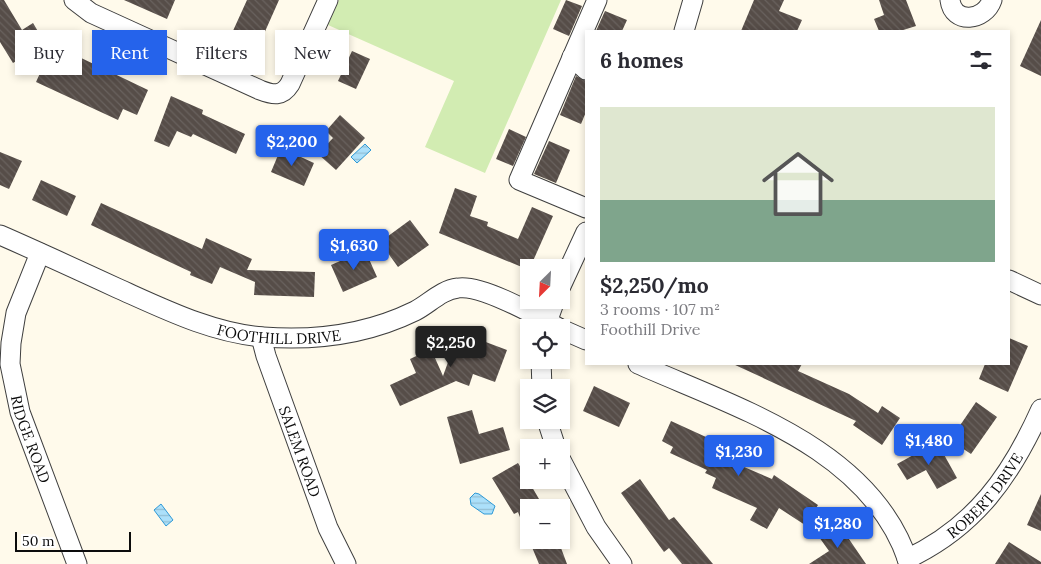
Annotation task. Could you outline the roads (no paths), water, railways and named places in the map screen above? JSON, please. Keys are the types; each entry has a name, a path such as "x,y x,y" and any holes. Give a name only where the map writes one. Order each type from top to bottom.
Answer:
{"street":[{"path":"74,0 91,13 272,94 283,92 290,84 328,0"},
{"path":"588,30 597,0"},
{"path":"684,30 693,0"},
{"path":"950,0 952,8 960,15 970,18 978,17 986,11 992,0"},
{"path":"585,39 579,58 519,180 585,208"},
{"path":"570,267 585,234"},
{"name":"FOOTHILL DRIVE","path":"0,235 151,304 207,326 261,337 318,338 352,332 382,324 415,310 445,292 458,288 493,295 539,319"},
{"name":"RIDGE ROAD","path":"40,253 16,313 10,342 10,364 20,412 77,564"},
{"path":"1010,280 1041,295"},
{"name":"FOOTHILL DRIVE","path":"570,333 585,340"},
{"name":"SALEM ROAD","path":"261,337 266,356 328,528 346,564"},
{"path":"640,365 795,434 826,454 866,491 883,514 908,562"},
{"name":"ROBERT DRIVE","path":"908,562 949,535 976,512 995,491 1028,439 1041,409"},
{"path":"570,477 596,527 622,564"}],"water":[{"path":"365,144 371,150 357,163 351,157"},
{"path":"475,493 495,506 492,514 484,514 471,505 470,498"},
{"path":"161,504 173,520 166,526 154,510"}]}
